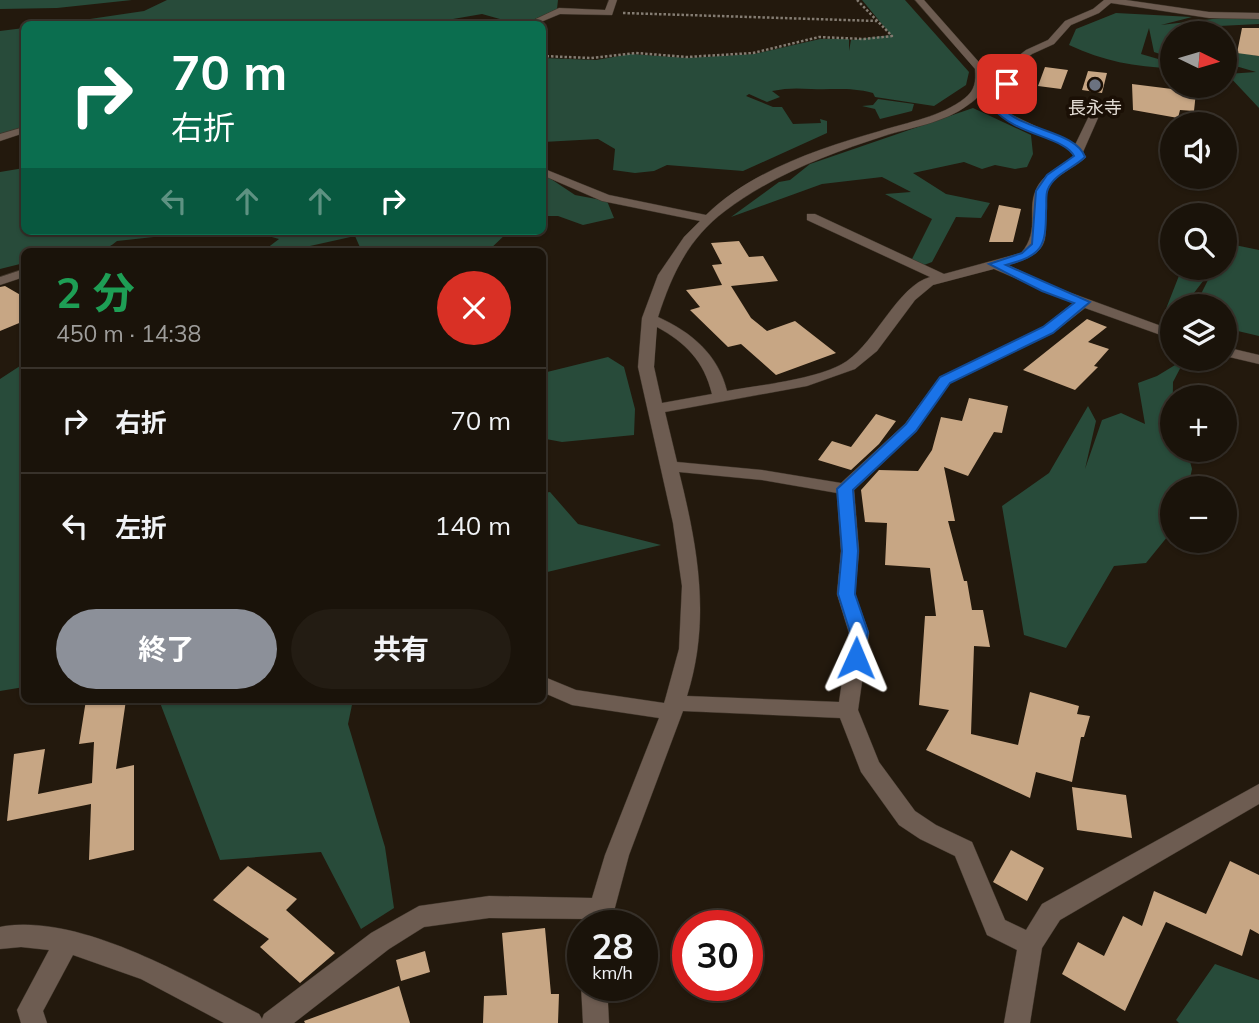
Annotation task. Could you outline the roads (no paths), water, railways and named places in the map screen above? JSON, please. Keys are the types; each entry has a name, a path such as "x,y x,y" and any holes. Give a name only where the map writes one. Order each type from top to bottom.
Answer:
{"street":[{"path":"537,21 559,11 609,13 613,0"},
{"path":"602,910 621,841 662,744 689,648 692,598 690,556 646,367 645,340 662,278 685,243 708,219 776,173 804,159 924,121 961,105 975,95 981,84 980,69 919,0"},
{"path":"656,409 807,381 850,366 872,348 910,297 928,282 1026,256 1037,245 1040,232 1041,191 1051,177 1080,157 1078,151 1069,144 1022,127 1005,117 998,108 1015,63 1029,52 1051,42 1068,23 1096,11 1109,0 1209,15 1259,16"},
{"path":"1078,151 1093,118"},
{"path":"0,138 21,131"},
{"path":"546,173 606,198 708,219"},
{"path":"811,217 942,278"},
{"path":"995,264 1047,289 1160,330"},
{"path":"0,281 21,274"},
{"path":"845,489 911,428 945,380 1048,330 1084,302"},
{"path":"649,318 679,331 700,350 717,376 721,397"},
{"path":"1237,354 1259,360"},
{"path":"669,466 762,475 845,489"},
{"path":"845,489 850,551 846,594 859,632 848,710 869,766 907,818 928,832 964,849 996,927 1030,945"},
{"path":"546,684 572,697 673,708 848,710"},
{"path":"1017,1023 1030,945 1051,912 1259,793"},
{"path":"272,1023 380,941 419,916 489,907 567,915"},
{"path":"0,939 12,934 67,941 125,959 250,1023"},
{"path":"34,1023 30,1010 67,941"},
{"path":"595,1001 596,1023"}],"place":[{"name":"長永寺","path":"1095,85"}]}
